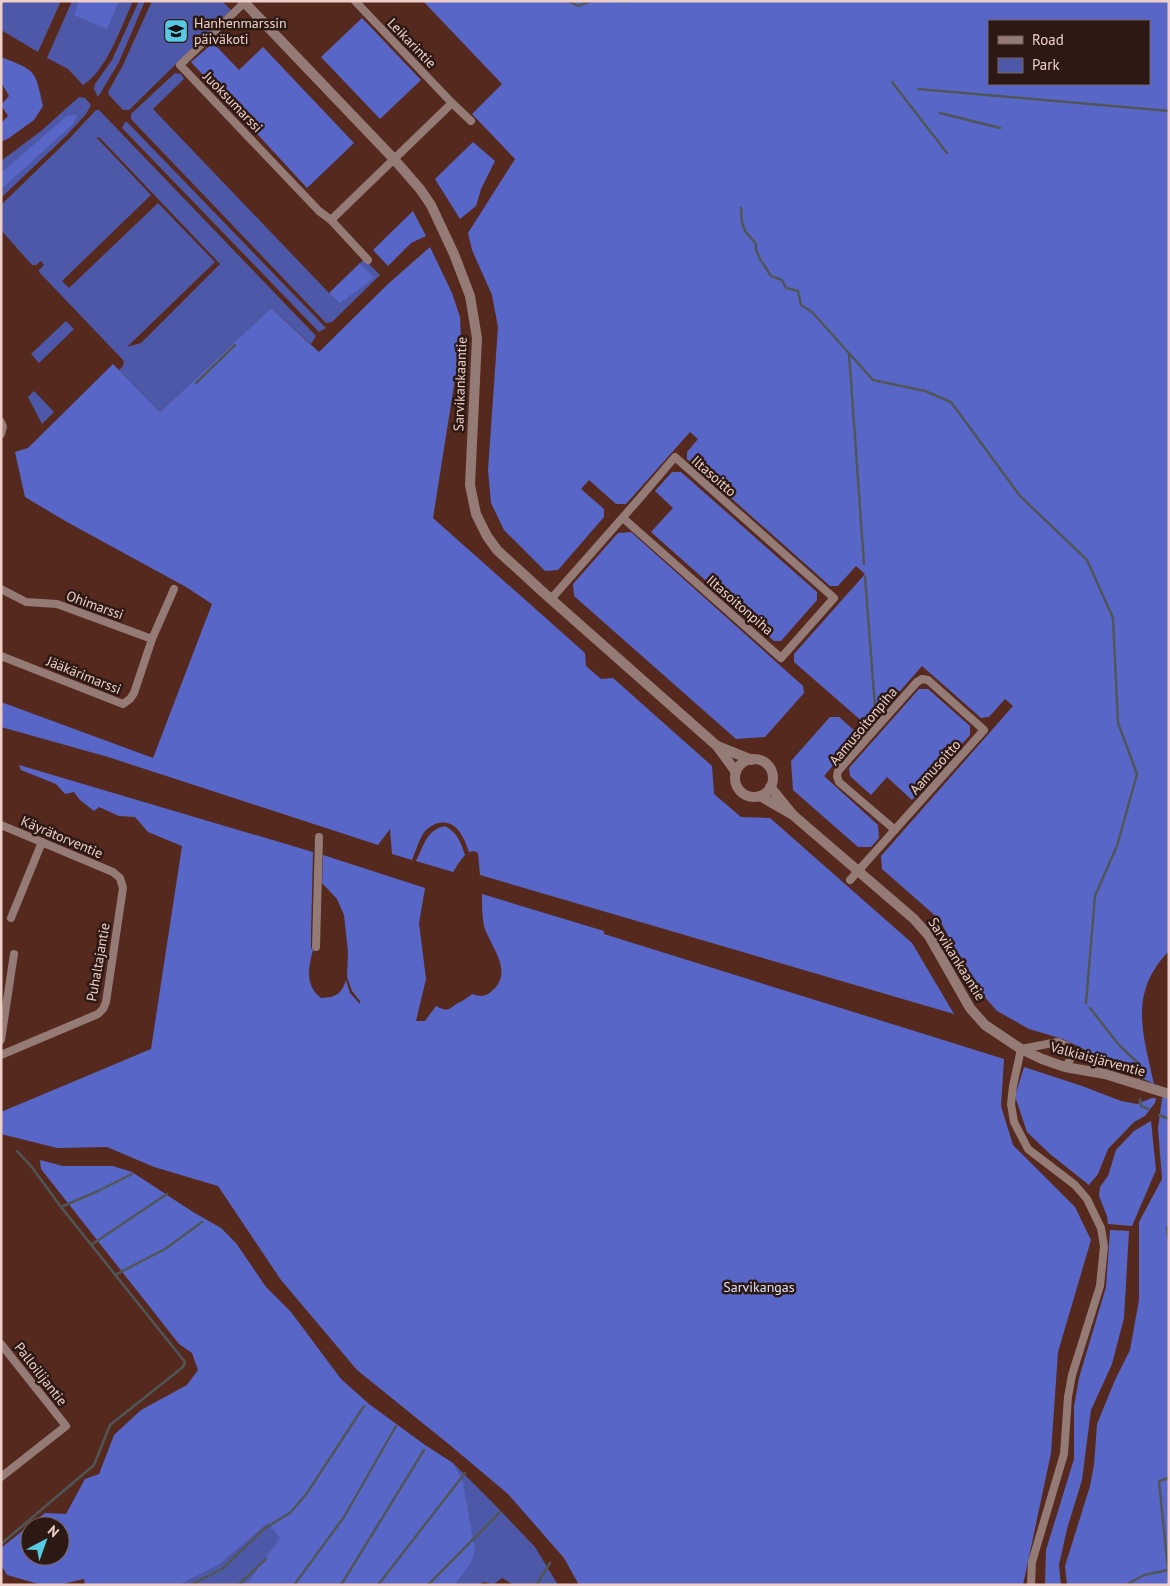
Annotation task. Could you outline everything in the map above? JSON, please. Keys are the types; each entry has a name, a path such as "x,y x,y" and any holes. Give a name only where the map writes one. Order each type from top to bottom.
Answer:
{"street":[{"name":"Leikarintie","path":"355,1 471,121"},
{"name":"Sarvikankaantie","path":"245,2 420,189 431,205 454,254 470,296 476,338 470,473 471,493 476,514 487,536 497,550 717,746 736,772 736,785 740,791 752,797 760,796 794,815"},
{"name":"Juoksumarssi","path":"245,2 180,65 368,260"},
{"path":"331,220 452,103"},
{"path":"1,422 3,427 1,434"},
{"name":"Iltasoitto","path":"551,599 674,457 834,598"},
{"name":"Iltasoitonpiha","path":"623,518 781,658 834,598"},
{"name":"Ohimarssi","path":"1,589 26,602 57,604 152,639"},
{"name":"Jääkärimarssi","path":"1,656 123,704 134,693 152,639 174,589"},
{"name":"Aamusoitto","path":"850,880 984,730 928,680 922,679"},
{"name":"Aamusoitonpiha","path":"895,830 839,782 837,776 838,771 917,682 922,679"},
{"name":"Sarvikankaantie","path":"717,746 752,760 758,760 769,768 772,774 770,787 794,815 914,919 929,936 970,1008 985,1025 1021,1049"},
{"path":"736,772 742,763 752,760"},
{"path":"760,796 768,791 770,787"},
{"name":"Käyrätorventie","path":"1,825 113,872"},
{"path":"316,947 318,837"},
{"path":"11,918 42,842"},
{"name":"Puhaltajantie","path":"2,1055 98,1014 103,1009 107,995 122,888 120,878 113,872"},
{"path":"2,1055 1,1041 14,954"},
{"path":"1031,1585 1032,1562 1064,1454 1068,1397 1072,1375 1100,1286 1104,1246 1100,1228 1087,1199 1075,1185 1028,1149 1014,1122 1011,1104 1021,1049 1058,1042 1067,1046 1072,1053 1072,1057 1065,1067"},
{"name":"Valkiaisjärventie","path":"1021,1049 1065,1067 1105,1074 1169,1094"},
{"name":"Palloilijantie","path":"1,1344 66,1426 1,1477"}],"green space":[{"path":"1,1 61,1 38,52 1,30"},
{"path":"72,1 133,1 106,59 92,78 83,85 68,69 47,58"},
{"path":"79,1 119,1 107,29 74,15"},
{"path":"139,1 145,1 119,62 98,97 94,89 95,84 112,60"},
{"name":"Hanhenmarssin päiväkoti","path":"152,1 222,1 231,10 129,110 123,110 108,92 123,65"},
{"path":"423,1 1169,1 1169,951 1156,967 1148,982 1143,998 1143,1031 1154,1084 1063,1039 1029,1029 997,1011 976,987 939,919 882,869 881,856 1013,706 1005,699 989,717 981,718 922,666 872,723 864,723 794,662 794,654 865,574 856,566 838,586 830,586 687,459 687,452 698,439 690,432 626,504 616,504 589,480 581,489 604,509 604,517 558,570 545,571 504,530 491,503 488,470 498,327 492,295 472,250 468,233 515,159 472,114 502,84"},
{"path":"362,18 421,80 380,119 321,57"},
{"path":"213,43 239,70 263,47 354,143 307,188 191,62"},
{"path":"1,57 21,65 32,73 38,85 43,106 34,120 1,142 1,123 8,116 1,105 9,96 1,82"},
{"path":"175,73 181,74 184,79 153,109 329,293 340,302 373,278 360,263 364,259 380,275 332,322 326,323 131,119 131,114"},
{"path":"79,97 85,98 91,105 86,114 66,136 1,198 1,161 41,131"},
{"path":"96,110 99,110 316,336 311,344 271,308 160,412 119,370 123,366 124,361 39,272 44,265 41,261 36,265 32,265 1,230 1,205","holes":["96,137 100,138 220,264 141,343 127,347 215,262 158,203 69,288 62,281 151,195"]},
{"path":"77,115 72,125 1,189 1,173 67,116"},
{"path":"125,122 326,328 319,332 122,128"},
{"path":"473,142 495,161 481,189 476,206 460,219 435,179"},
{"path":"413,211 426,236 411,243 388,266 373,250"},
{"path":"430,247 452,293 460,317 461,341 433,518 585,653 586,666 601,679 613,678 712,766 714,794 741,817 770,818 912,943 954,1014 480,875 478,853 474,851 469,852 459,831 450,824 438,823 425,831 412,860 392,854 390,829 378,845 108,757 1,727 1,702 153,758 212,604 186,587 25,497 15,452 28,448 113,364 160,412 271,308 319,352 388,284"},
{"path":"360,263 374,278 340,303 329,293"},
{"path":"66,321 74,329 39,363 31,354"},
{"path":"34,391 54,412 42,424 28,397"},
{"path":"672,472 681,472 817,592 817,600 781,641 774,641 651,532 673,508 655,491"},
{"path":"631,532 803,686 804,693 765,737 736,739 574,596 573,584 618,533"},
{"path":"919,689 928,689 970,726 970,735 912,800 887,777 871,795 850,776 849,768"},
{"path":"830,717 839,717 856,732 856,739 824,776 878,825 879,838 871,847 858,847 793,790 791,761"},
{"name":"Sarvikangas","path":"19,765 313,852 311,948 313,950 309,976 312,988 321,998 331,997 340,992 346,980 350,993 360,1004 360,1001 352,991 347,977 348,952 344,915 337,899 322,883 323,855 425,888 419,923 426,979 416,1021 425,1021 436,1006 448,1009 472,994 486,995 499,983 501,967 499,958 484,926 482,894 1004,1059 1001,1106 1013,1145 1075,1207 1091,1240 1058,1352 1051,1453 1023,1585 579,1585 564,1558 508,1494 357,1370 281,1280 218,1186 154,1167 107,1147 57,1148 1,1134 1,1112 151,1049 182,846 148,832 135,817 119,816 99,807 94,811 80,800 74,792 65,794 56,784 21,770"},
{"path":"445,826 456,835 465,855 453,872 416,861 430,835"},
{"path":"1024,1067 1121,1101 1137,1104 1156,1098 1155,1103 1145,1116 1134,1122 1108,1149 1098,1174 1089,1185 1050,1154 1027,1132 1016,1099"},
{"path":"1169,1087 1169,1585 1067,1585 1065,1566 1090,1486 1094,1465 1097,1424 1130,1350 1139,1300 1139,1222 1162,1179 1158,1128 1162,1099"},
{"path":"1151,1121 1156,1170 1132,1226 1108,1224 1099,1196 1100,1187 1108,1176 1116,1150 1134,1131"},
{"path":"40,1160 63,1166 113,1166 132,1172 221,1228 236,1243 266,1287 291,1312 341,1379 369,1404 453,1463 462,1478 475,1551 470,1565 455,1585 242,1585 250,1579 280,1538 268,1523 219,1565 179,1585 85,1585 84,1579 59,1585 42,1585 7,1575 1,1565 1,1548 20,1533 20,1566 70,1566 70,1516 41,1516 45,1513 66,1514 85,1479 99,1474 114,1435 141,1410 187,1385 198,1370 192,1353 179,1344 41,1169"},
{"path":"1110,1230 1129,1231 1124,1318 1112,1364 1091,1410 1082,1480 1067,1529 1059,1565 1061,1585 1045,1585 1046,1550 1074,1459 1074,1407 1079,1378 1106,1287"},
{"path":"453,1463 535,1547 558,1585 514,1585 502,1578 494,1584 483,1582 479,1585 455,1585 470,1565 462,1478"},
{"path":"268,1523 281,1537 250,1579 242,1585 179,1585 219,1565"}],"waterway":[{"path":"568,1 578,6 591,1"},
{"path":"892,82 947,153"},
{"path":"918,89 1169,111"},
{"path":"940,113 1000,128"},
{"path":"741,208 745,231 756,244 756,250 760,259 771,276 782,280 786,288 798,291 801,305 812,312 873,380 925,391 951,402 1020,496 1087,560 1113,618 1118,723 1137,774 1117,846"},
{"path":"196,383 235,345"},
{"path":"849,353 864,564"},
{"path":"865,577 876,720"},
{"path":"1086,1003 1095,896 1116,848"},
{"path":"1090,1008 1119,1045 1138,1063 1139,1079"},
{"path":"1140,1099 1141,1106 1148,1109"},
{"path":"1159,1115 1169,1119"},
{"path":"1,1544 94,1465 110,1425 183,1367 185,1362 61,1207 31,1166 17,1151"},
{"path":"61,1207 132,1174"},
{"path":"91,1245 167,1194"},
{"path":"115,1275 165,1249 202,1222"},
{"path":"1169,1228 1167,1228 1169,1240"},
{"path":"190,1585 222,1569 264,1529 291,1512 307,1493 364,1406"},
{"path":"294,1585 344,1517 396,1426"},
{"path":"341,1585 424,1450"},
{"path":"378,1585 465,1473"},
{"path":"1169,1478 1159,1481 1169,1580"},
{"path":"428,1585 500,1512"},
{"path":"238,1585 266,1559"},
{"path":"536,1585 550,1563"},
{"path":"1126,1585 1144,1575 1168,1570"}],"place":[{"name":"Hanhenmarssin päiväkoti","path":"176,31"}]}
